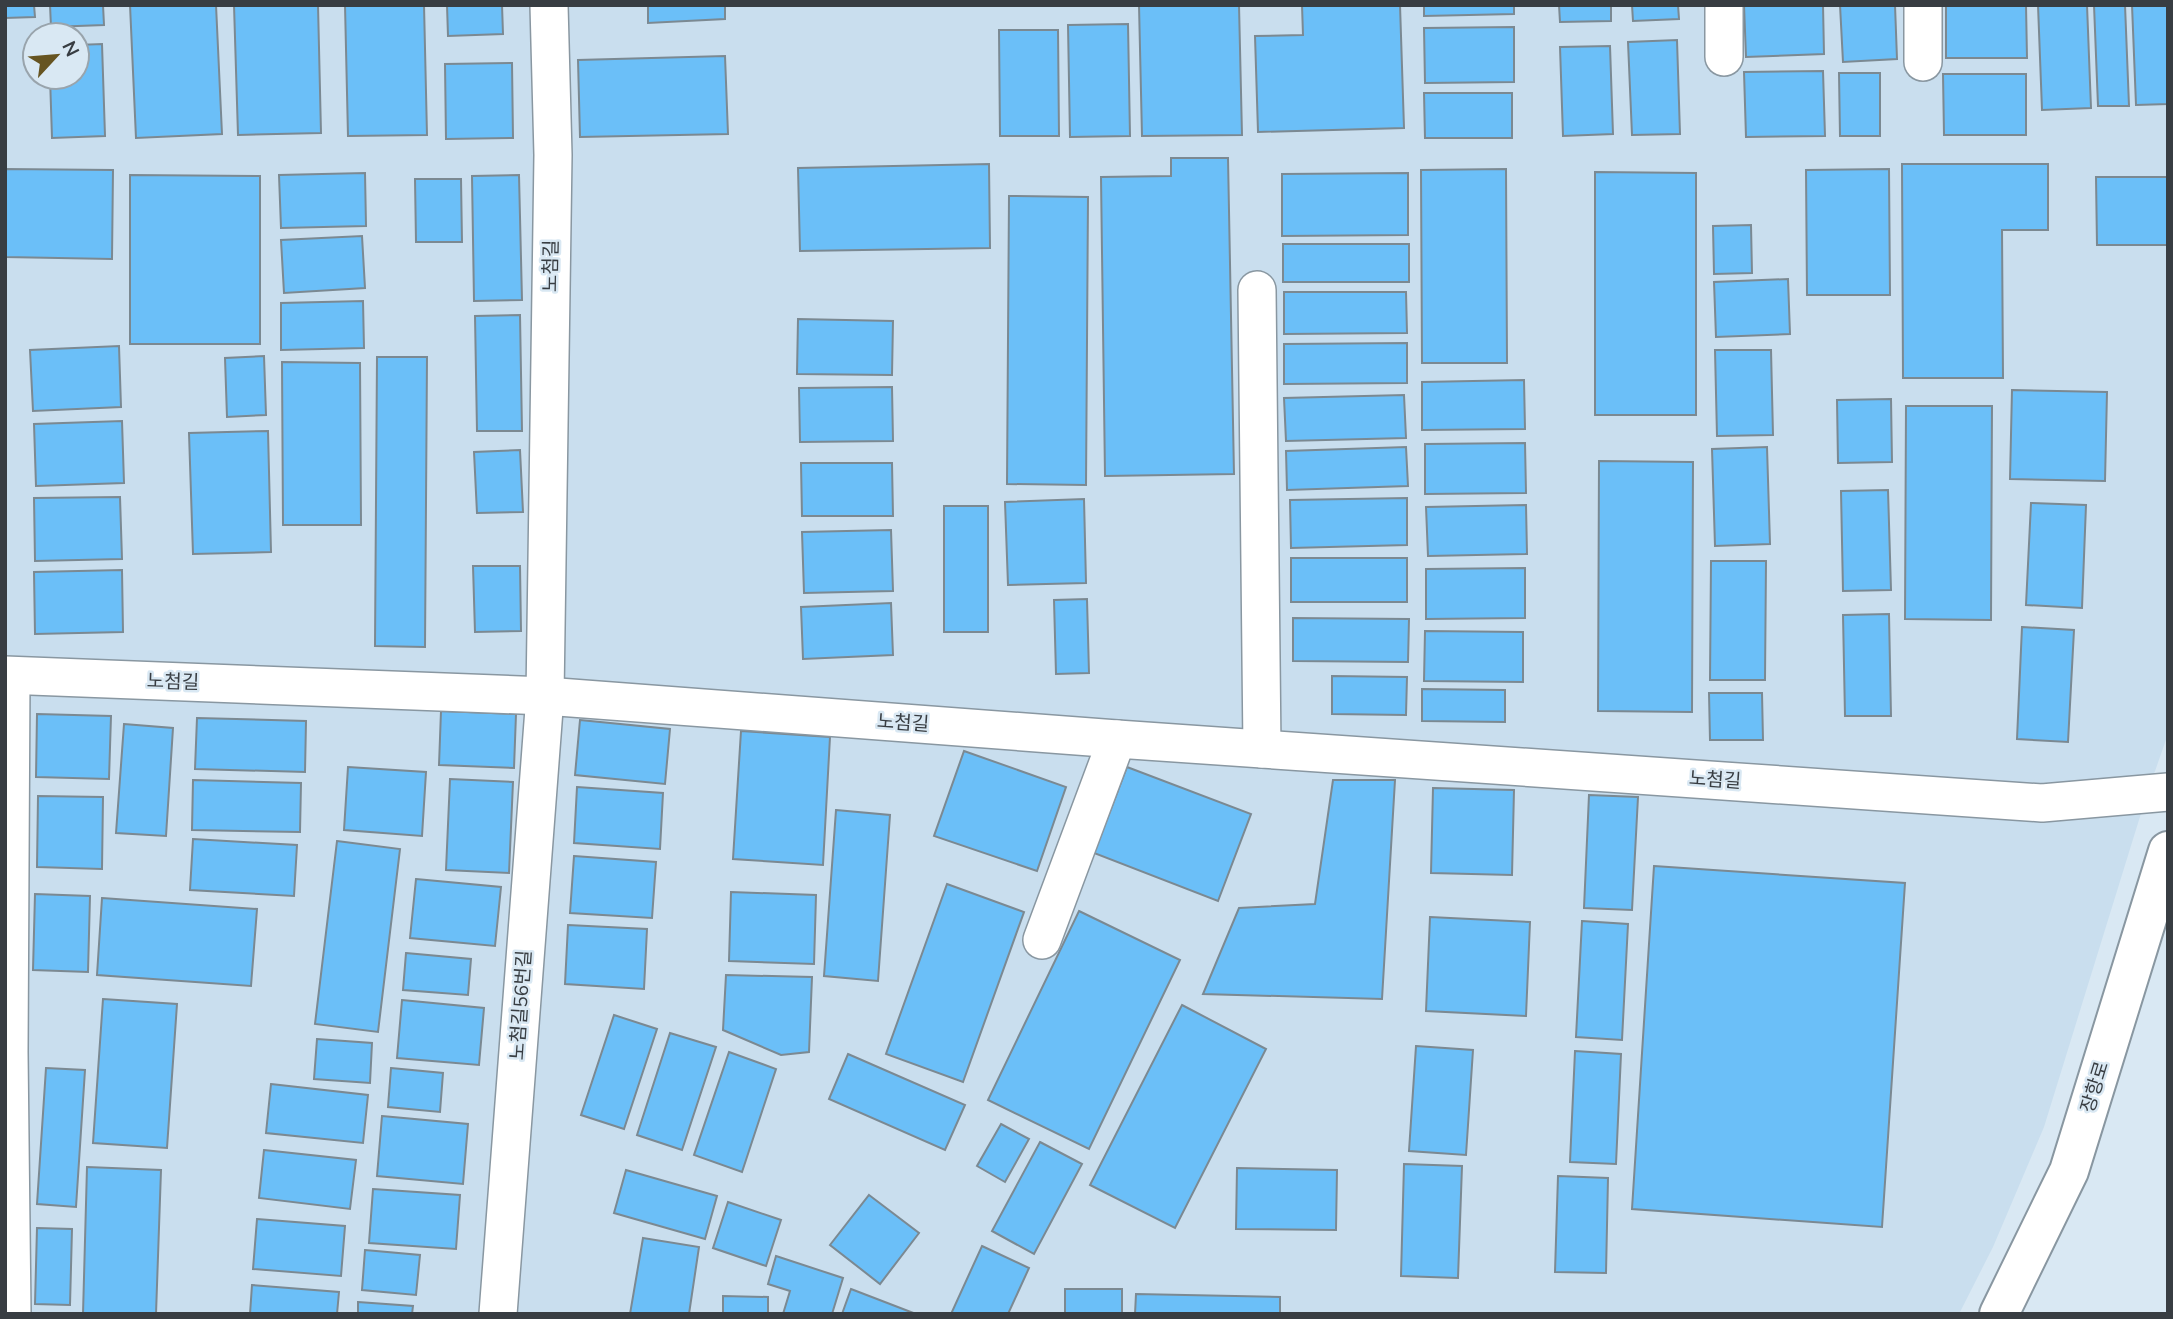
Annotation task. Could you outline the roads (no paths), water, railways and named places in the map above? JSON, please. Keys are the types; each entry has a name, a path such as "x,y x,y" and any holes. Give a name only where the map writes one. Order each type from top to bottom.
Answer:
{"main road":[{"name":"장항로","path":"1999,1314 2069,1171 2168,850"}],"street":[{"name":"노첨길","path":"545,696 553,155 549,5"},
{"path":"1724,5 1724,57"},
{"path":"1923,5 1923,62"},
{"path":"1257,290 1262,749"},
{"name":"노첨길","path":"12,1314 8,675 545,696 1116,739 2042,803 2168,792"},
{"name":"노첨길56번길","path":"498,1314 545,696"},
{"path":"1042,940 1116,739"}]}
